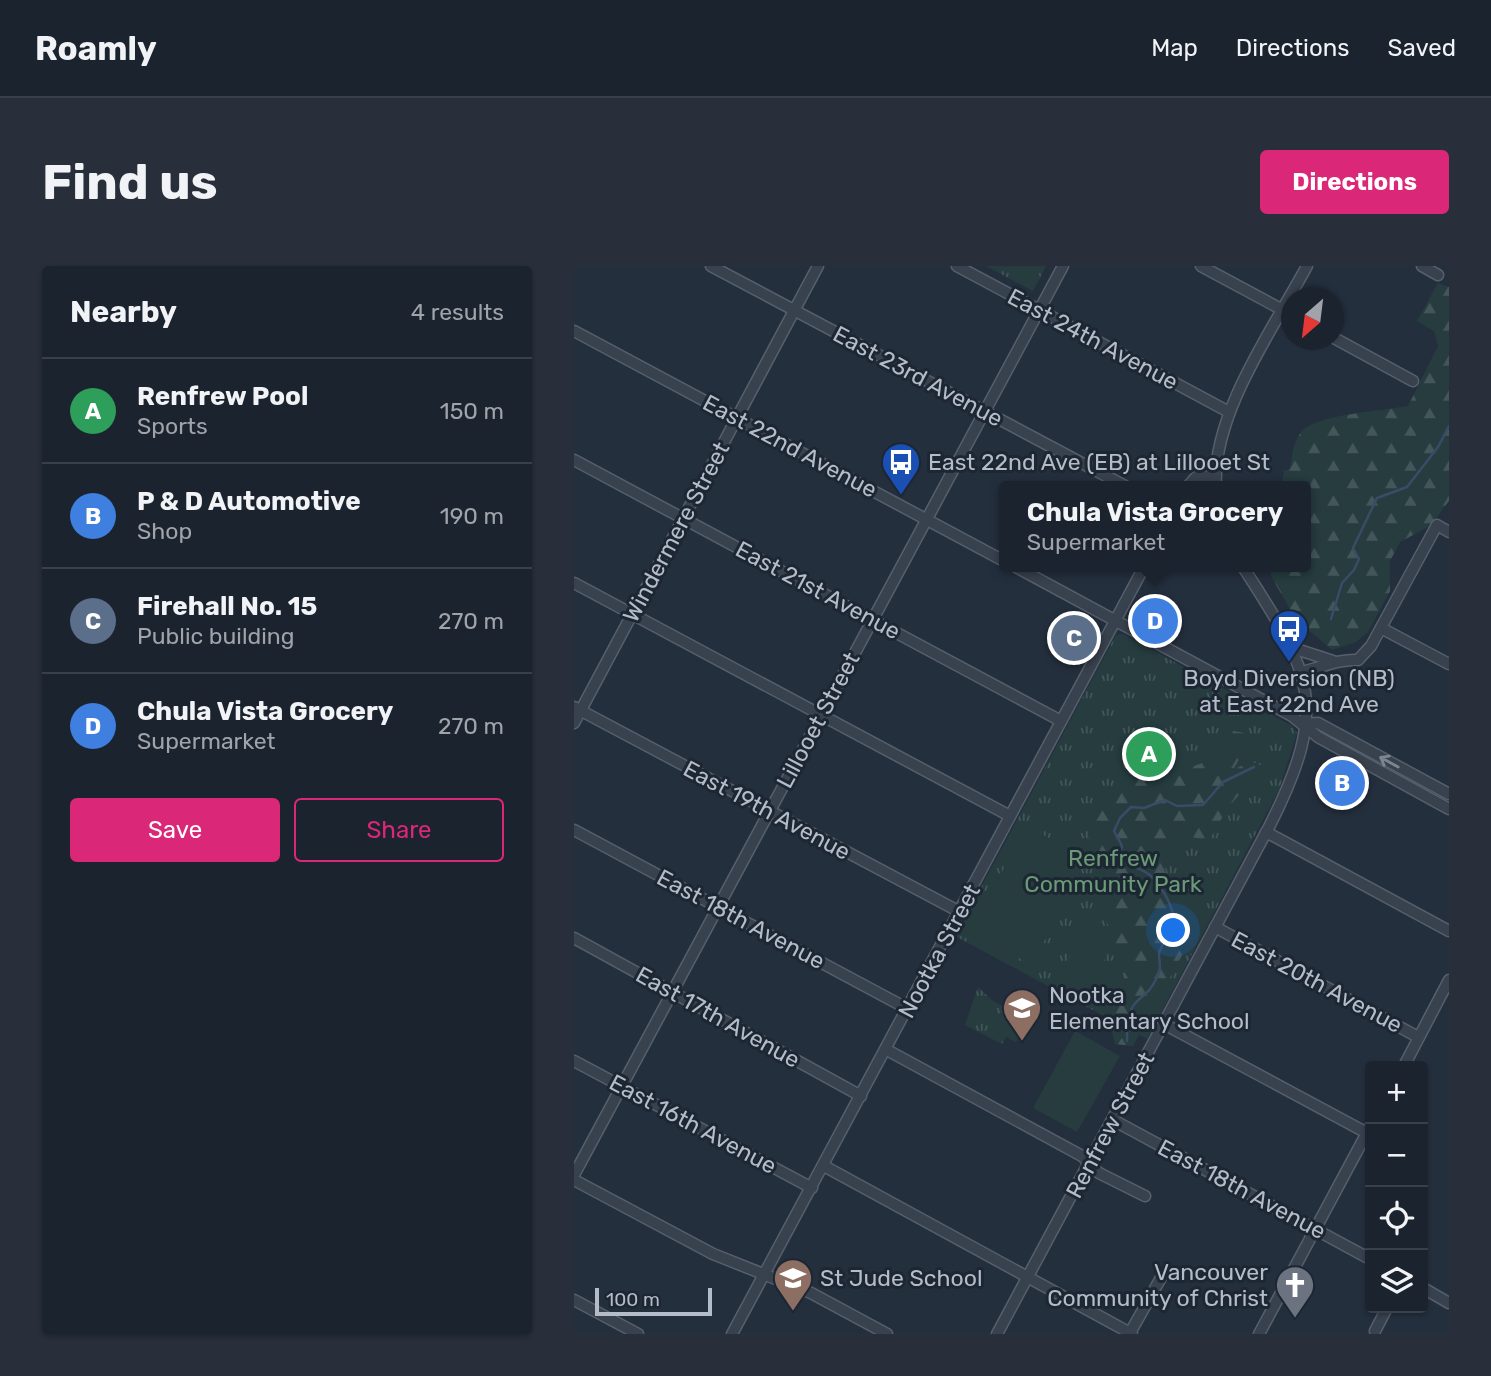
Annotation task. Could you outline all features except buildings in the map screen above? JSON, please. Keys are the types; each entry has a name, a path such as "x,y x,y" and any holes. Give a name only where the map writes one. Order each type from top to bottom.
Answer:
{"street":[{"name":"East 23rd Avenue","path":"712,266 1116,481"},
{"name":"Windermere Street","path":"574,723 577,709 633,615 818,266"},
{"name":"East 24th Avenue","path":"957,266 1229,412"},
{"name":"Lillooet Street","path":"574,1177 1063,266"},
{"path":"1201,266 1281,310"},
{"path":"1298,287 1307,266"},
{"path":"1422,266 1438,275"},
{"path":"1192,481 1196,477 1215,481 1217,452 1229,412 1281,323"},
{"name":"East 22nd Avenue","path":"574,331 999,558"},
{"path":"1344,344 1413,382"},
{"name":"East 21st Avenue","path":"574,460 1061,721"},
{"path":"1293,648 1333,662 1358,660 1371,646 1437,525 1449,532"},
{"path":"1025,572 1306,724 1318,737 1449,809"},
{"name":"Nootka Street","path":"732,1334 887,1050 1141,572"},
{"name":"Renfrew Street","path":"997,1334 1294,777 1306,724 1307,702 1301,672 1293,648 1246,572"},
{"path":"574,583 1010,816"},
{"path":"1381,628 1449,664"},
{"path":"1301,672 1325,667 1333,662"},
{"name":"East 19th Avenue","path":"577,709 960,912"},
{"path":"1306,724 1318,723 1449,794"},
{"name":"East 18th Avenue","path":"574,830 908,1009"},
{"path":"1266,832 1449,930"},
{"name":"East 20th Avenue","path":"1215,927 1419,1037"},
{"name":"East 17th Avenue","path":"574,938 861,1096"},
{"path":"1407,1061 1449,980"},
{"path":"1164,1024 1365,1128"},
{"path":"887,1050 1090,1163 1101,1174 1145,1196"},
{"name":"East 16th Avenue","path":"574,1061 812,1188"},
{"name":"East 18th Avenue","path":"1113,1120 1365,1256"},
{"path":"1259,1334 1365,1137"},
{"path":"824,1166 1131,1334 1162,1276 1168,1271"},
{"path":"574,1177 713,1254 811,1293 887,1334"},
{"path":"1428,1291 1449,1303"},
{"path":"574,1300 638,1334"},
{"path":"1375,1331 1384,1313"}],"green space":[{"path":"986,266 1046,266 1033,291"},
{"path":"1438,283 1449,287 1449,501 1430,526 1400,542 1390,561 1390,591 1368,632 1356,642 1332,650 1310,631 1306,637 1271,576 1271,572 1311,572 1311,481 1282,481 1284,471 1290,469 1298,436 1309,426 1335,417 1408,406 1438,346 1434,331 1417,321"},
{"name":"Renfrew Community Park","path":"1123,634 1292,726 1297,733 1279,790 1147,1039 955,936 1116,635"},
{"path":"1154,721 1158,731 1161,730 1172,756 1170,761 1141,773 1139,770 1134,772 1123,746 1141,739 1136,728"},
{"path":"1233,731 1245,733 1246,747 1233,770 1251,761 1260,765 1260,770 1227,809 1209,841 1192,837 1175,841 1171,848 1166,848 1165,865 1171,883 1190,914 1200,917 1200,922 1133,1046 1115,1044 1101,986 1111,980 1125,980 1125,974 1108,931 1109,896 1083,852 1104,798 1120,777 1154,772 1174,755 1184,770 1225,754"},
{"path":"1026,826 1087,858 1032,965 970,933"},
{"path":"1091,934 1106,943 1109,952 1084,994 1077,998 1059,988 1057,980 1081,937"},
{"path":"978,987 993,1001 1018,1014 1012,1026 1021,1032 1016,1042 1006,1037 1002,1044 965,1025"},
{"path":"1075,1031 1120,1056 1077,1132 1033,1108"}],"waterway":[{"path":"1331,619 1342,583 1354,570 1359,559 1353,548 1377,498 1407,487 1438,447 1449,426"},
{"path":"1127,1041 1130,1013 1158,975 1160,950 1174,924 1172,909 1156,881 1119,858 1122,846 1114,831 1120,818 1131,807 1144,808 1165,800 1177,806 1203,805 1223,782 1254,767"}],"place":[{"name":"East 22nd Ave (EB) at Lillooet St","path":"901,496"},
{"name":"Chula Vista Grocery","path":"1155,621"},
{"name":"Firehall No. 15","path":"1074,638"},
{"name":"Boyd Diversion (NB) at East 22nd Ave","path":"1289,663"},
{"name":"Renfrew Pool","path":"1149,754"},
{"name":"P & D Automotive","path":"1342,783"},
{"name":"Nootka Elementary School","path":"1022,1042"},
{"name":"St Jude School","path":"793,1312"},
{"name":"Vancouver Community of Christ","path":"1295,1319"}]}
